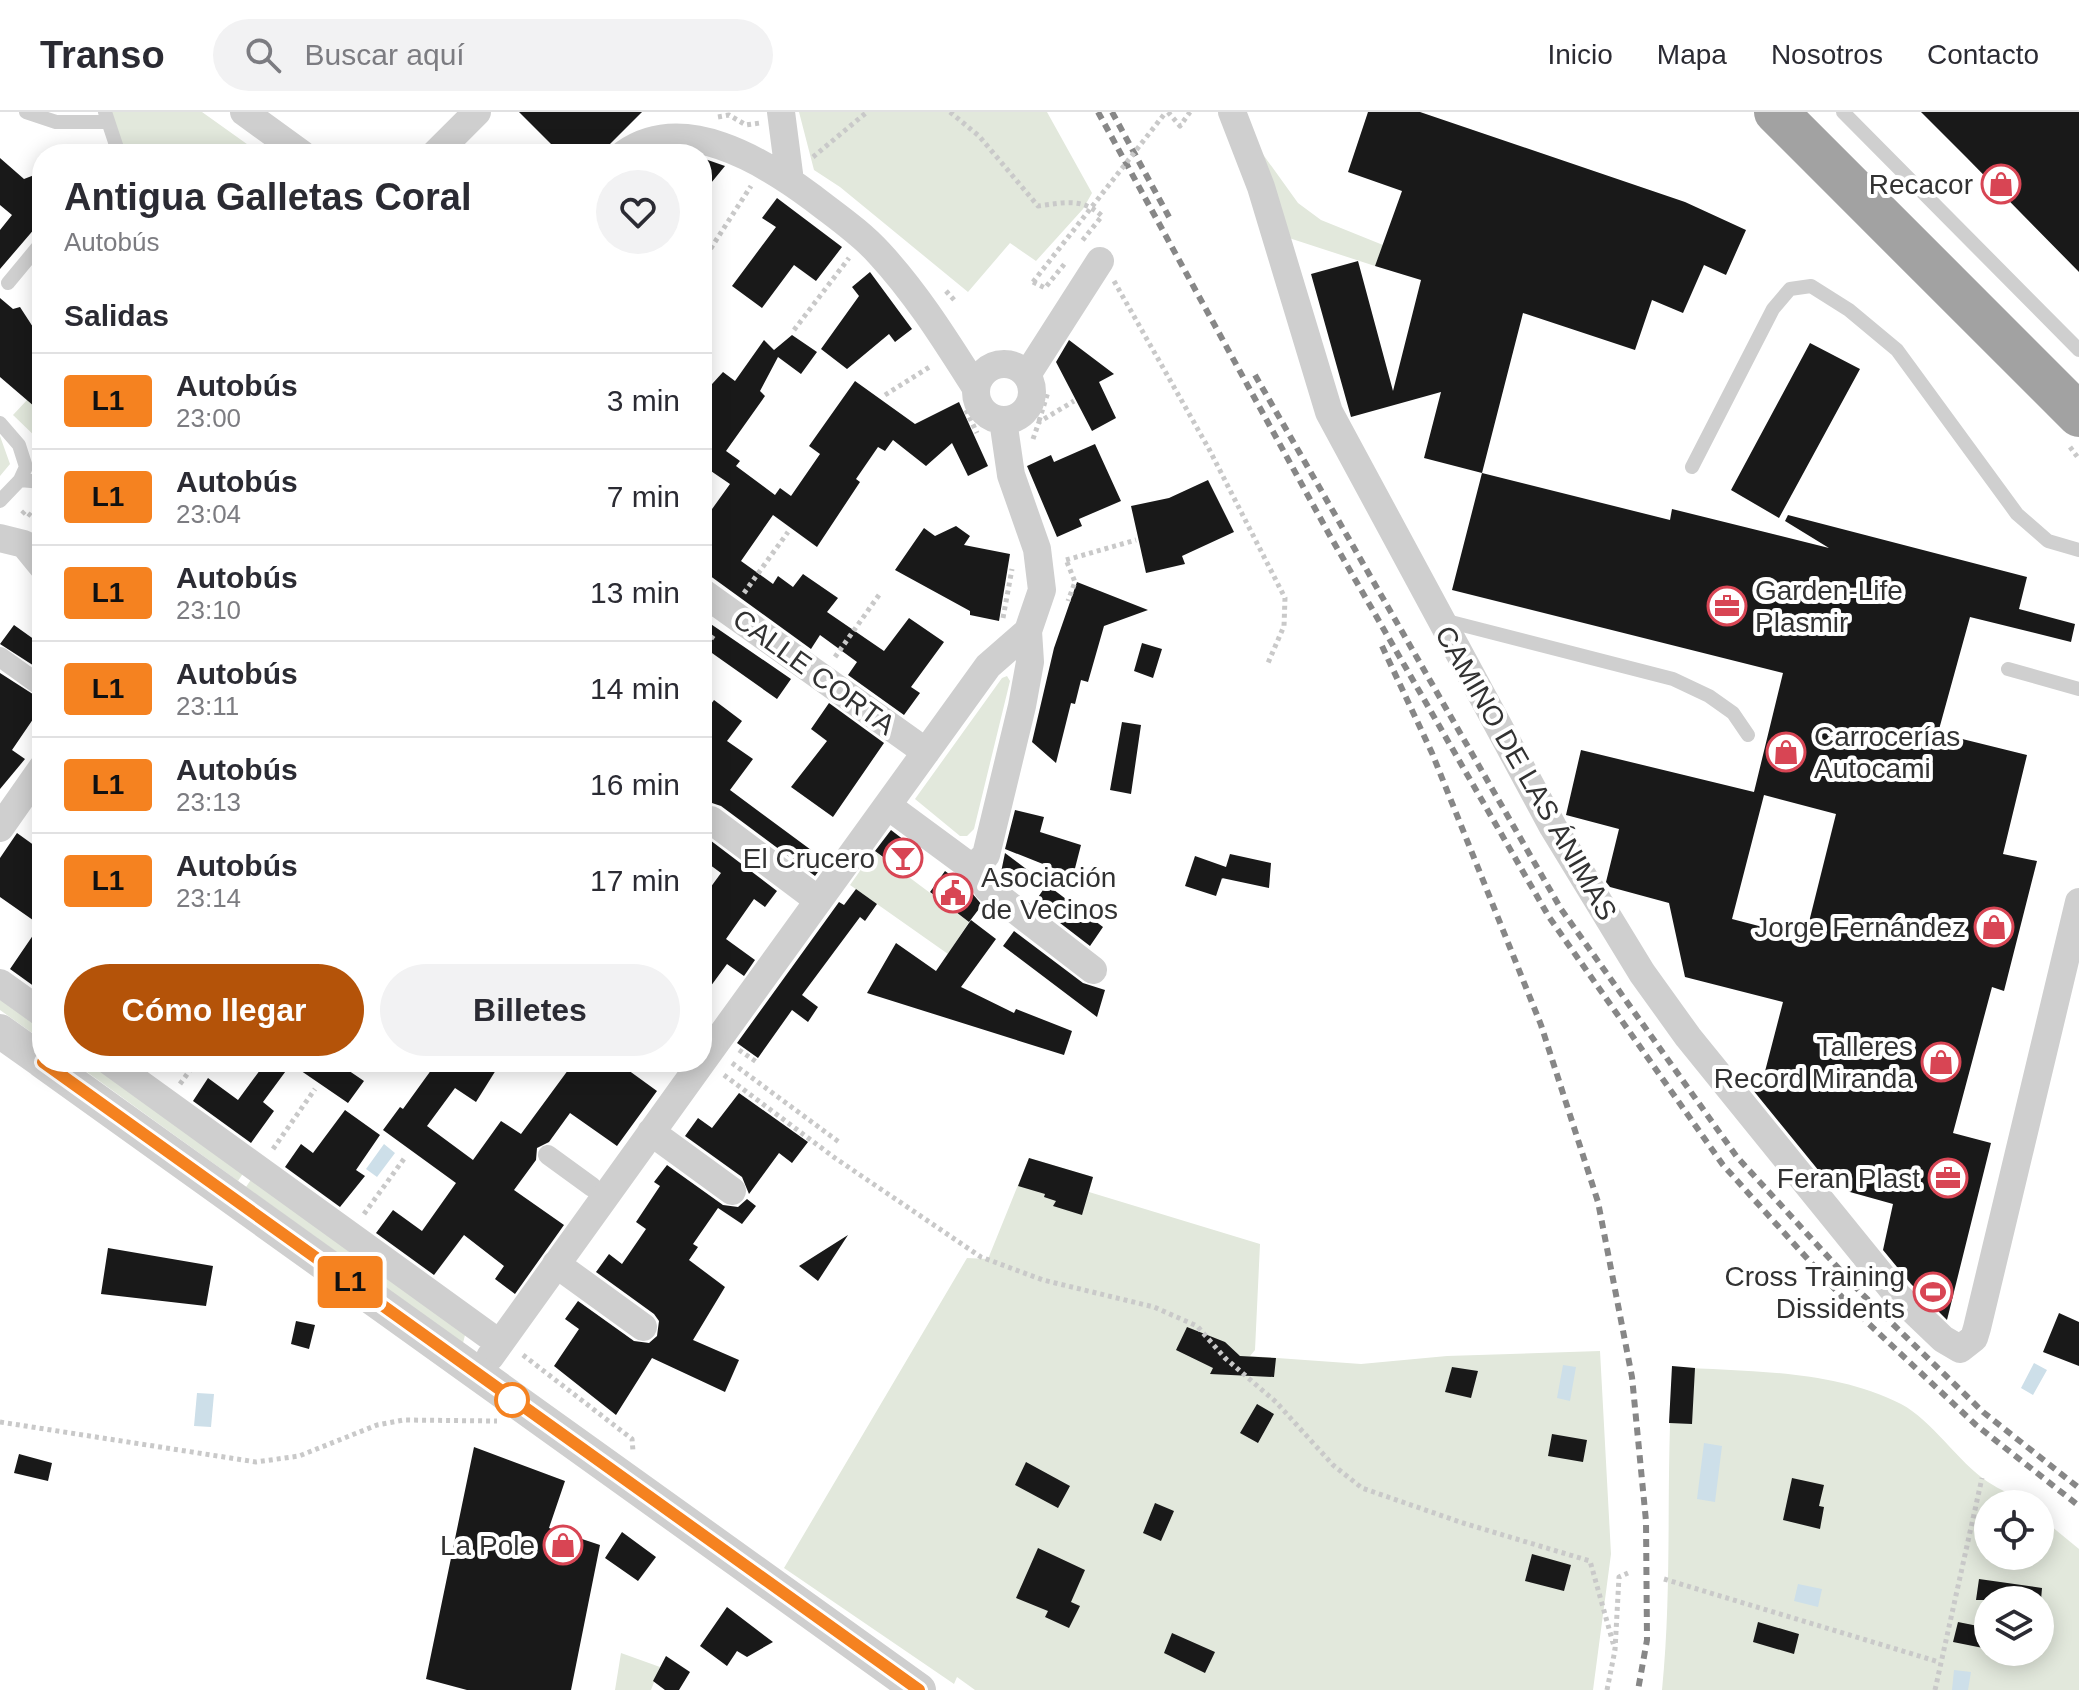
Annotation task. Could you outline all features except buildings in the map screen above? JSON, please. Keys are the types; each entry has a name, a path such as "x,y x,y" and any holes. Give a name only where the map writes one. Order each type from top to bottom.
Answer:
{"highway":[{"path":"1776,112 2079,415"},
{"path":"1806,112 2079,388"},
{"path":"1969,306 2079,433"}],"street":[{"path":"244,112 288,144"},
{"path":"445,144 477,112"},
{"path":"781,112 799,170"},
{"name":"CAMINO DE LAS ÁNIMAS","path":"1232,112 1261,187 1329,412 1553,827 1642,973 1737,1099 1898,1296 1943,1339 1960,1349 1974,1338 1977,1328 2079,902"},
{"path":"634,144 683,125 799,170 877,250 918,299 968,394 986,414 1003,420 1020,416 1031,402 1031,384 1027,375 1012,365 993,366 985,371 968,394"},
{"path":"1027,375 1100,261"},
{"path":"975,866 986,855 1022,706 1030,662 1028,631 1042,590 1042,570 1011,475 1003,420"},
{"path":"0,538 24,544 32,552"},
{"name":"CALLE CORTA","path":"712,599 926,752"},
{"path":"712,1050 988,666 1028,631"},
{"path":"0,657 32,680"},
{"path":"0,828 32,782"},
{"path":"888,806 964,862 975,866 987,888 1093,970"},
{"path":"712,821 818,900"},
{"path":"0,983 32,1006"},
{"path":"0,1031 32,1054"},
{"path":"57,1072 919,1690"},
{"path":"124,1072 511,1349"},
{"path":"478,1374 511,1349 556,1264 696,1072"},
{"path":"651,1132 732,1191"},
{"path":"548,1155 592,1187"},
{"path":"556,1264 643,1327"}],"lane":[{"path":"26,112 56,122 107,117 116,144"},
{"path":"1843,112 2079,350"},
{"path":"8,283 32,254"},
{"path":"1692,467 1773,309 1790,289 1811,286 1849,310 1897,350 2017,514 2048,541 2079,550"},
{"path":"0,423 19,445 26,467 20,480 0,501"},
{"path":"20,480 32,481"},
{"path":"1439,620 1673,679 1709,696 1733,713 1748,735"},
{"path":"2008,669 2079,689"}],"path":[{"path":"799,170 867,112"},
{"path":"950,112 979,136 1038,206 1076,201 1089,204 1102,216 1045,288 1033,282 1167,112 1180,126 1190,112"},
{"path":"712,247 755,180"},
{"path":"794,330 853,252"},
{"path":"1100,261 1202,436 1285,598 1284,626 1268,663"},
{"path":"885,395 938,362"},
{"path":"968,394 982,444"},
{"path":"1029,451 1039,422 1074,401"},
{"name":"CALLE CORTA","path":"739,600 788,532"},
{"path":"1066,560 1136,540"},
{"path":"1060,549 1075,584"},
{"path":"995,631 1002,620 1013,561"},
{"name":"CALLE CORTA","path":"829,665 879,595"},
{"name":"CALLE CORTA","path":"712,637 721,624"},
{"path":"712,1060 839,1142"},
{"path":"712,1061 835,1158 981,1257 1043,1280 1154,1307 1197,1326 1225,1358 1276,1402 1333,1465 1362,1488 1590,1561 1615,1650"},
{"path":"173,1094 189,1072"},
{"path":"265,1159 315,1089"},
{"path":"357,1225 406,1156"},
{"path":"511,1349 632,1439"},
{"path":"0,1422 256,1462 299,1456 377,1425 403,1420 487,1423 532,1415"},
{"path":"1935,1690 1982,1478"},
{"path":"1607,1690 1615,1650 1619,1577 1628,1573"},
{"path":"1664,1579 1939,1662"}],"shaded area":[{"path":"111,112 202,112 247,144 122,144"},
{"path":"799,112 1047,112 1092,193 1083,209 1036,261 1010,243 968,292 840,187 814,170"},
{"path":"1262,153 1298,203 1321,220 1383,245 1375,266 1289,238"},
{"path":"27,400 32,404 32,433 13,415"},
{"path":"0,436 10,464 0,476"},
{"path":"1007,676 1010,681 974,829 967,836 960,836 915,799 1002,678"},
{"path":"874,851 969,922 948,954 850,885"},
{"path":"0,997 32,1020 32,1033 0,1010"},
{"path":"87,1072 104,1072 244,1172 238,1181"},
{"path":"1029,1158 1093,1177 1089,1192 1260,1244 1255,1350 1250,1356 1361,1364 1447,1356 1600,1351 1611,1554 1593,1690 975,1690 957,1677 954,1684 784,1568 967,1258 988,1259"},
{"path":"252,1178 466,1331 463,1343 246,1187"},
{"path":"1673,1367 1818,1378 1847,1384 1901,1404 1934,1430 1977,1474 2002,1490 1974,1490 1974,1570 2054,1570 2054,1528 2079,1549 2079,1690 1662,1690"},
{"path":"621,1653 660,1667 651,1690 615,1690"}],"water":[{"path":"384,1144 395,1153 377,1177 366,1169"},
{"path":"2034,1363 2047,1370 2033,1395 2021,1388"},
{"path":"1563,1365 1576,1367 1570,1401 1557,1398"},
{"path":"197,1393 214,1394 211,1427 194,1426"},
{"path":"1704,1443 1722,1446 1715,1502 1697,1499"},
{"path":"1798,1584 1822,1589 1818,1607 1794,1601"},
{"path":"1954,1670 1971,1672 1968,1690 1952,1690"}],"railway":[{"path":"1098,112 1329,534 1549,917 1723,1165 1850,1306 1976,1425 2079,1506"},
{"path":"1112,112 1169,217"},
{"path":"1255,375 1561,909 1737,1157 1862,1294 1983,1412 2079,1488"},
{"path":"1382,646 1432,753 1541,1025 1598,1202 1632,1377 1646,1521 1647,1640 1638,1690"}],"bus line":[{"name":"L1","path":"57,1072 919,1690"}],"place":[{"name":"Recacor","path":"2001,184"},
{"name":"Garden-Life Plasmir","path":"1727,606"},
{"name":"Carrocerías Autocami","path":"1786,752"},
{"name":"El Crucero","path":"903,858"},
{"name":"Asociación de Vecinos","path":"953,893"},
{"name":"Jorge Fernández","path":"1994,927"},
{"name":"Talleres Record Miranda","path":"1941,1062"},
{"name":"Feran Plast","path":"1948,1178"},
{"name":"Cross Training Dissidents","path":"1933,1292"},
{"name":"La Pole","path":"563,1545"}]}
